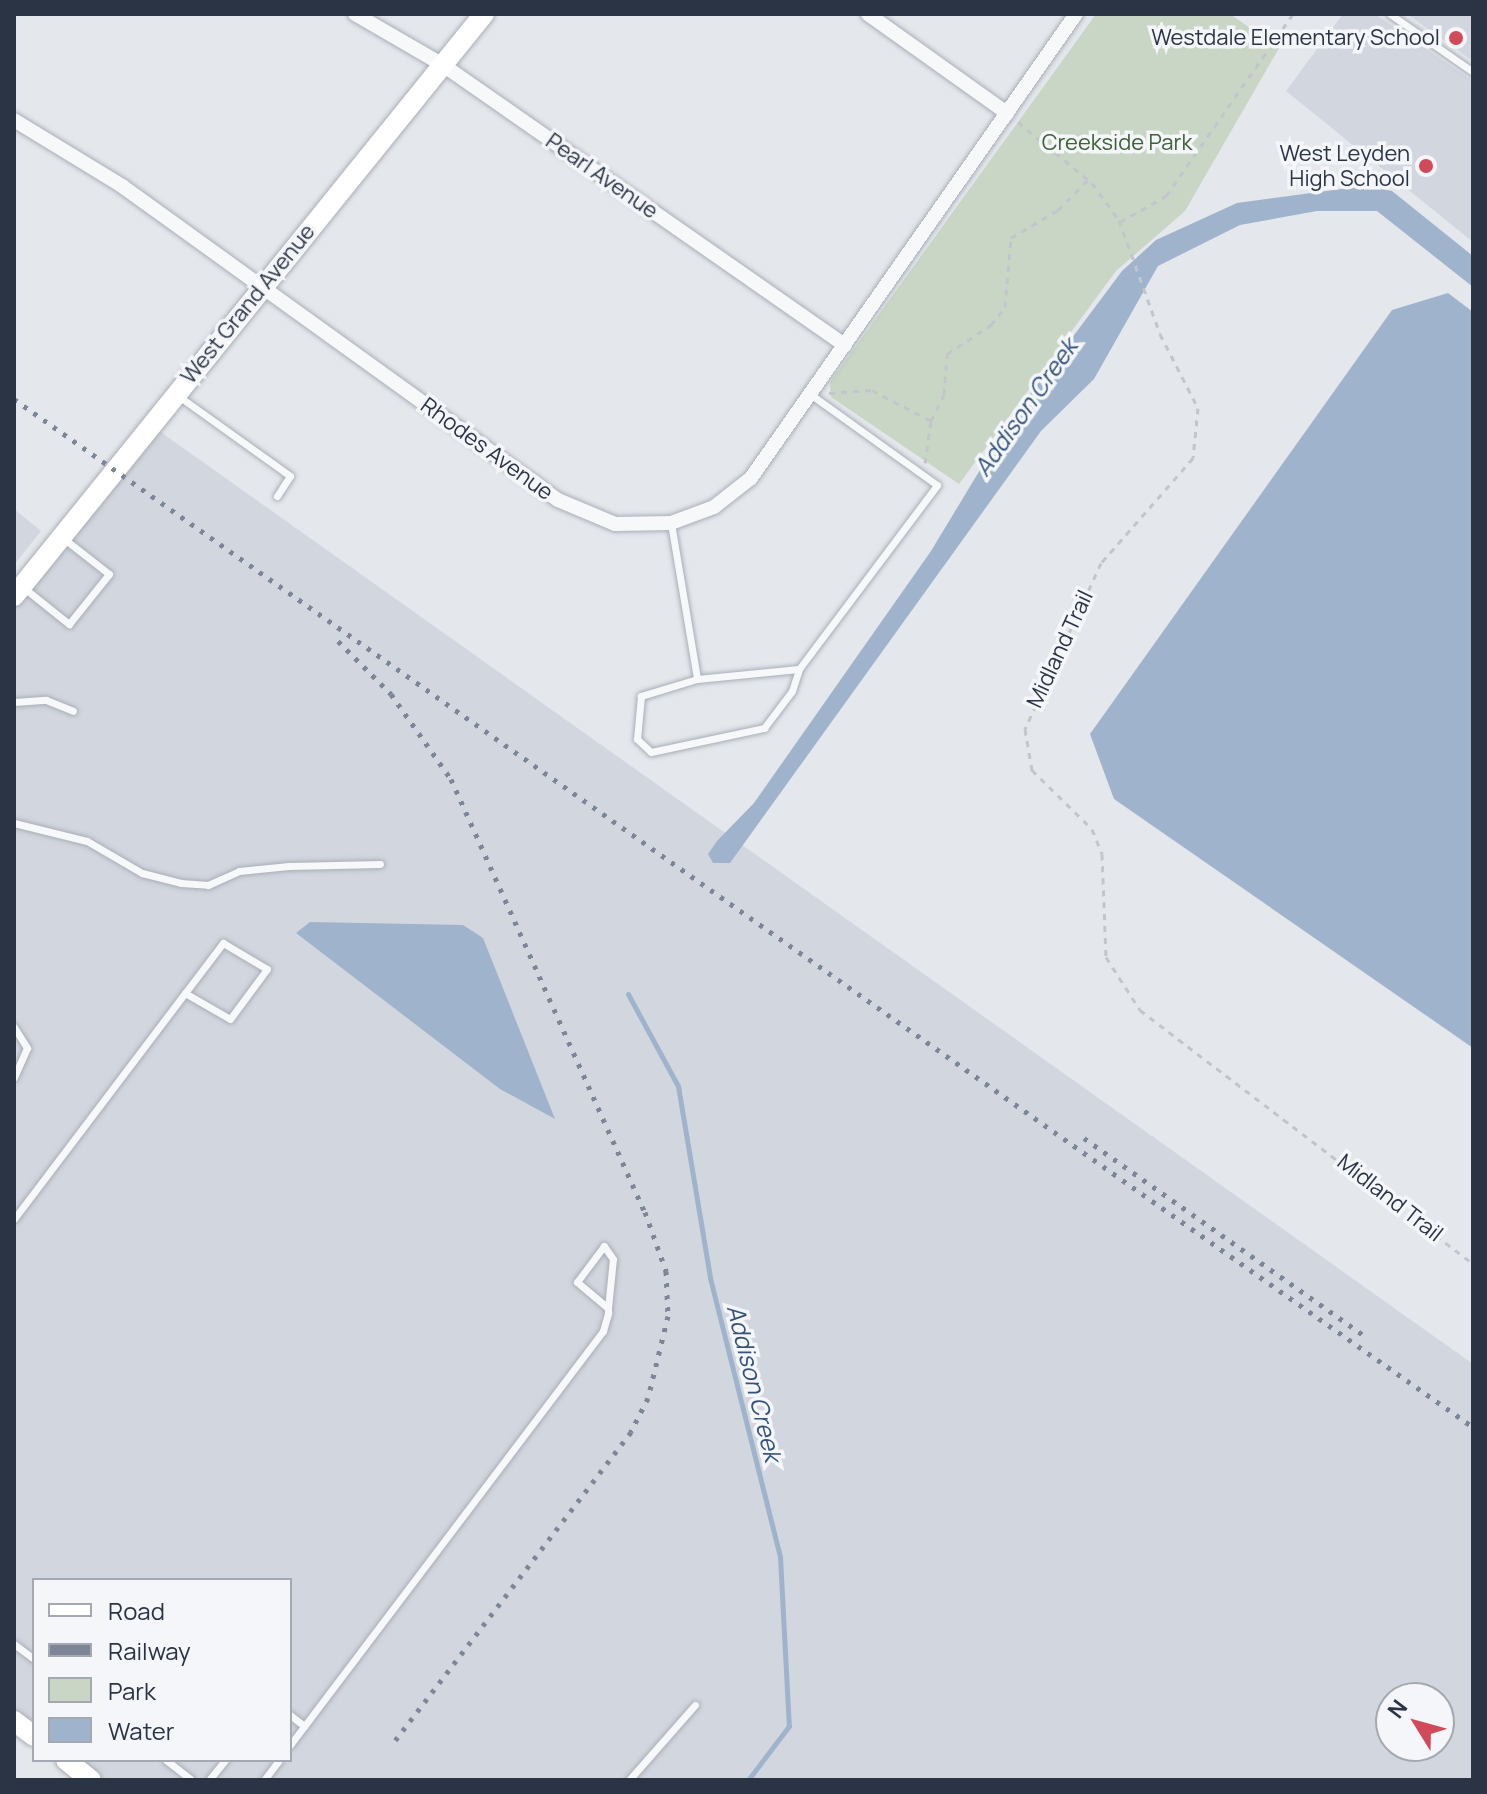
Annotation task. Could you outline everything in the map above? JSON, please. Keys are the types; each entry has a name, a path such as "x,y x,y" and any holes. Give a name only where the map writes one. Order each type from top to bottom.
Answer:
{"main road":[{"name":"West Grand Avenue","path":"18,591 484,14"},
{"path":"14,1721 32,1734"},
{"path":"68,1762 91,1780"}],"street":[{"name":"Pearl Avenue","path":"355,14 443,65 845,345"},
{"path":"868,14 1007,113"},
{"name":"Rhodes Avenue","path":"14,120 262,287 558,500 615,524 671,523 714,507 751,478 1076,14"}],"lane":[{"path":"1390,14 1473,72"},
{"path":"175,394 290,476 277,496"},
{"path":"799,669 697,679 641,696 637,739 651,752 764,728 792,691 799,669 937,485 810,394"},
{"path":"671,523 697,679"},
{"path":"18,591 69,624 99,587 109,574 61,537"},
{"path":"14,702 46,700 73,711"},
{"path":"14,823 87,841 142,873 181,883 208,885 239,871 380,864"},
{"path":"14,1219 185,993 223,943 267,969 230,1019 185,993"},
{"path":"14,1027 27,1048 14,1077"},
{"path":"292,1742 603,1331 608,1308 613,1259 604,1246 577,1282 608,1308"},
{"path":"14,1644 32,1658"},
{"path":"629,1780 695,1705"},
{"path":"292,1717 304,1726"},
{"path":"169,1762 192,1780"},
{"path":"209,1780 223,1762"},
{"path":"264,1780 278,1762"}],"path":[{"path":"1120,222 1166,196 1293,14"},
{"name":"Midland Trail","path":"1007,113 1088,180 1120,222 1148,285 1160,334 1194,397 1199,432 1177,481 1101,563 1032,705 1025,729 1032,770 1092,829 1102,854 1106,957 1140,1010 1473,1264"},
{"path":"921,473 933,439 931,421 944,394 947,354 991,325 1005,307 1011,238 1058,210 1088,180"},
{"path":"823,403 829,393 872,390 931,421"}],"shaded area":[{"name":"West Leyden High School","path":"1343,14 1375,14 1473,81 1473,242 1286,91"},
{"name":"Westdale Elementary School","path":"1407,14 1473,14 1473,61"},
{"path":"155,428 1473,1364 1473,1780 91,1780 68,1762 292,1762 292,1578 32,1578 32,1734 14,1721 14,601"},
{"path":"14,509 41,531 14,565"}],"green space":[{"name":"Creekside Park","path":"1096,14 1230,14 1279,48 1185,211 1116,271 959,484 831,397 830,382"}],"water":[{"path":"1364,186 1392,191 1473,256 1473,287 1377,211 1317,211 1240,225 1158,266 1094,379 1041,431 730,863 713,863 708,854 754,803 931,551 1009,422 1122,271 1156,240 1237,203"},
{"path":"1448,293 1473,312 1473,1048 1114,799 1090,734 1392,310"},
{"path":"310,922 463,925 483,938 555,1119 500,1089 296,933"}],"waterway":[{"name":"Addison Creek","path":"628,994 678,1086 710,1278 780,1557 789,1726 748,1780"}],"railway":[{"path":"14,399 1473,1427"},
{"path":"338,641 391,694 451,779 645,1212 666,1271 668,1316 648,1398 631,1432 391,1746"},
{"path":"1084,1138 1368,1338"}],"place":[{"name":"Westdale Elementary School","path":"1456,38"},
{"name":"West Leyden High School","path":"1426,166"}]}
